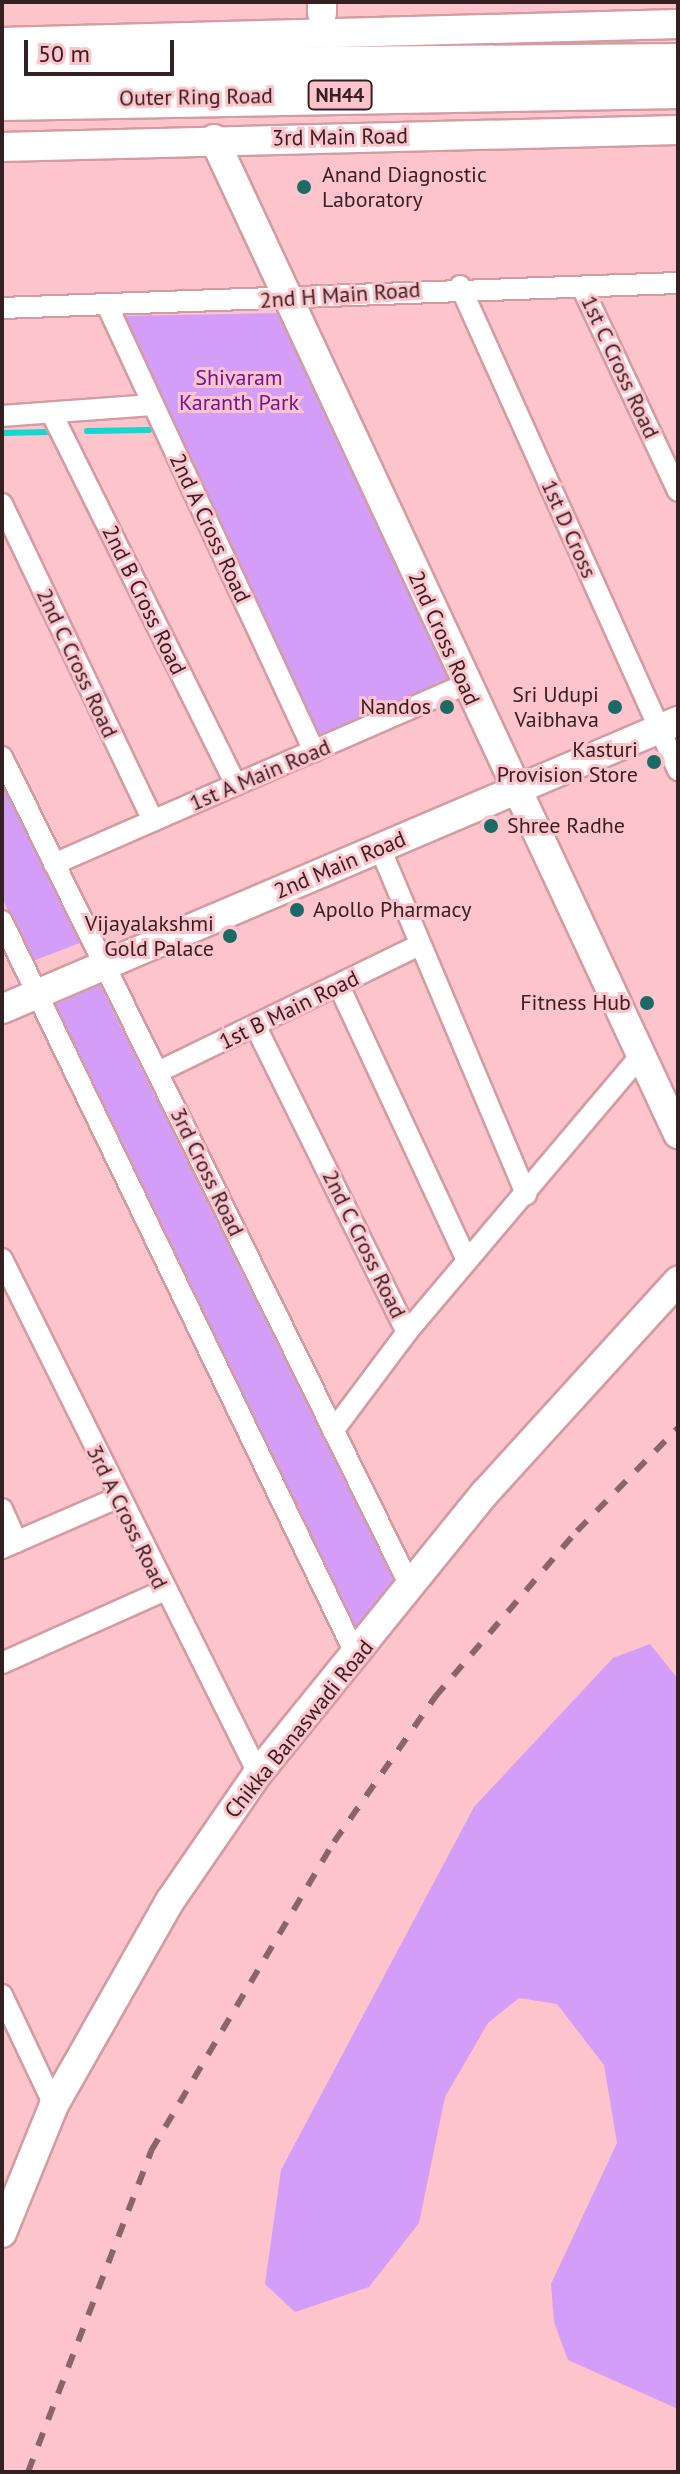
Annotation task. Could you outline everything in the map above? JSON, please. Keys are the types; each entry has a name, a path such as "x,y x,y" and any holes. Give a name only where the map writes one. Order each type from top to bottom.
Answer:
{"highway":[{"name":"Outer Ring Road","path":"2,68 678,62"},
{"name":"Outer Ring Road","path":"2,102 678,90"}],"street":[{"path":"237,31 249,16 322,8 501,12 529,26"},
{"path":"2,42 237,31 678,24"},
{"name":"3rd Main Road","path":"2,147 214,139 678,130"},
{"name":"2nd Cross Road","path":"214,139 295,301 464,685 678,1134"},
{"name":"2nd H Main Road","path":"2,308 295,301 460,286 582,287 678,283"},
{"name":"1st D Cross","path":"460,286 668,726 678,770"},
{"name":"1st C Cross Road","path":"582,287 678,491"},
{"name":"2nd A Cross Road","path":"107,305 314,751"},
{"path":"2,416 153,405"},
{"name":"2nd B Cross Road","path":"52,414 236,785"},
{"name":"2nd C Cross Road","path":"2,504 153,821"},
{"name":"1st A Main Road","path":"54,864 464,685"},
{"name":"2nd Main Road","path":"2,1009 668,726"},
{"name":"3rd Cross Road","path":"2,757 411,1588"},
{"path":"380,848 526,1194"},
{"path":"2,921 357,1657"},
{"name":"1st B Main Road","path":"158,1072 256,1027 419,945"},
{"path":"339,986 467,1261"},
{"name":"2nd C Cross Road","path":"256,1027 407,1332"},
{"path":"333,1431 407,1332 642,1054"},
{"name":"3rd A Cross Road","path":"2,1259 163,1591 258,1773"},
{"name":"Chikka Banaswadi Road","path":"2,2233 54,2105 170,1901 258,1773 357,1657 485,1493 678,1281"},
{"path":"2,1509 10,1545 117,1498"},
{"path":"2,1663 163,1591"},
{"path":"2,1995 54,2105"}],"green space":[{"name":"Shivaram Karanth Park","path":"287,313 451,682 319,744 123,316"},
{"path":"2,776 85,941 33,961 2,898"},
{"path":"100,985 396,1585 360,1638 54,1005"},
{"path":"650,1644 678,1679 678,2409 568,2360 554,2322 551,2284 617,2143 604,2065 557,2004 519,1998 488,2023 445,2097 419,2223 369,2287 295,2312 265,2284 281,2170 474,1807 613,1658"}],"waterway":[{"path":"87,431 149,430"},
{"path":"2,433 49,432"}],"railway":[{"path":"28,2472 151,2151 334,1842 435,1697 577,1531 678,1428"}],"place":[{"name":"Anand Diagnostic Laboratory","path":"304,187"},
{"name":"Nandos","path":"447,707"},
{"name":"Sri Udupi Vaibhava","path":"615,707"},
{"name":"Kasturi Provision Store","path":"654,762"},
{"name":"Shree Radhe","path":"491,826"},
{"name":"Apollo Pharmacy","path":"297,910"},
{"name":"Vijayalakshmi Gold Palace","path":"230,936"},
{"name":"Fitness Hub","path":"647,1003"}]}
